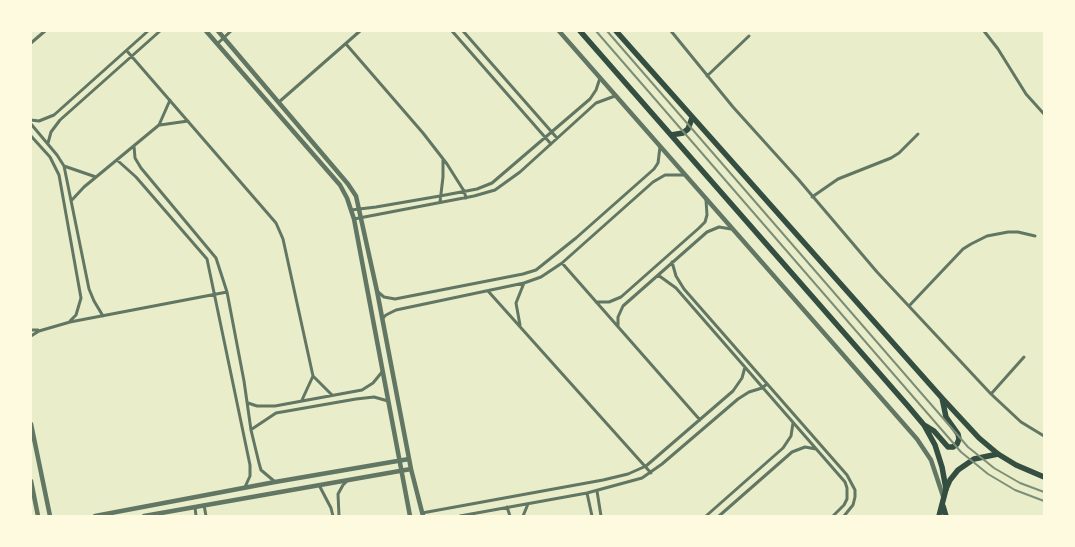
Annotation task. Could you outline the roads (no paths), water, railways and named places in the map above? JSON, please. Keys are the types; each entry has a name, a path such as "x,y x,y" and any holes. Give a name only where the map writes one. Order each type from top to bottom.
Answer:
{"main road":[{"path":"580,31 924,425 940,456 946,488"},
{"path":"616,31 979,438 998,454 1016,465 1044,477"},
{"path":"671,136 683,133 688,129 692,118"},
{"path":"924,425 934,431 948,447 958,444 958,434 946,417 942,398"},
{"path":"939,516 946,488 954,475 968,462 979,457 998,454"},
{"path":"943,499 946,516"}],"street":[{"path":"31,43 45,31"},
{"path":"31,120 40,121 54,115 148,31"},
{"path":"48,144 51,132 60,120 160,31"},
{"path":"206,31 340,185 351,210 410,516"},
{"path":"211,37 218,31 348,184 356,196 378,291 409,459 422,514 603,480 628,474 646,466 736,387 742,378 745,367"},
{"path":"217,44 231,31"},
{"path":"279,102 360,31"},
{"path":"452,31 551,144"},
{"path":"463,31 558,138"},
{"path":"559,31 922,446 934,468 943,499"},
{"path":"671,31 707,76 877,272 991,394 1021,422 1044,436"},
{"path":"984,31 998,49 1016,79 1044,114"},
{"path":"707,76 749,36"},
{"path":"346,44 423,133 443,159 464,191 466,198"},
{"path":"127,51 270,214 278,227 283,239 313,376 332,395"},
{"path":"351,210 440,196 492,183 594,95 600,78"},
{"path":"354,220 466,198 495,190 512,178 596,103 615,96"},
{"path":"71,201 96,177 159,125 170,100"},
{"path":"159,125 188,121"},
{"path":"31,124 64,166 89,289 104,316"},
{"path":"812,197 820,190 848,175 891,158 899,153 918,134"},
{"path":"31,136 51,160 59,175 80,291 80,305 70,322"},
{"path":"134,146 135,158 141,168 213,252 220,266 227,292 251,430 261,470 275,482"},
{"path":"378,291 384,297 396,299 536,270 576,238 654,169 658,163 660,146"},
{"path":"51,160 57,155"},
{"path":"440,202 443,159"},
{"path":"117,160 136,177 203,253 210,268 250,465 250,476 245,487"},
{"path":"64,166 96,177"},
{"path":"383,318 396,310 524,283 546,274 562,263 653,182 665,175 685,175"},
{"path":"492,183 495,190"},
{"path":"596,302 609,302 621,296 700,228 708,215 706,199"},
{"path":"618,327 618,317 624,306 672,262 707,232 719,227 732,229"},
{"path":"909,306 964,250 979,240 1008,232 1035,236"},
{"path":"672,262 676,276 684,289 852,482 855,490 855,500 850,510 844,516"},
{"path":"562,263 700,420"},
{"path":"658,275 676,288 845,482 848,493 844,505 833,516"},
{"path":"521,325 516,302 524,283"},
{"path":"488,290 651,473"},
{"path":"31,330 39,330 70,322 227,292"},
{"path":"31,336 39,330"},
{"path":"991,394 1024,357"},
{"path":"247,402 257,406 275,406 362,390 371,385 382,372"},
{"path":"302,401 313,376"},
{"path":"460,516 597,491 634,481 651,473 738,399 767,384"},
{"path":"355,391 356,399"},
{"path":"251,430 276,413 356,399 374,398 389,401"},
{"path":"275,406 276,413"},
{"path":"706,516 783,448 791,436 793,422"},
{"path":"31,424 50,516 44,516"},
{"path":"719,516 792,452 805,447 816,449"},
{"path":"95,516 245,487 409,459"},
{"path":"144,516 411,469"},
{"path":"340,516 338,507 340,490 349,480"},
{"path":"31,481 38,516"},
{"path":"318,485 331,508 333,516"},
{"path":"597,491 601,516"},
{"path":"587,493 592,516"},
{"path":"523,516 528,504"},
{"path":"204,505 206,516"},
{"path":"195,507 196,516"},
{"path":"331,508 338,507"},
{"path":"507,507 510,516"}],"railway":[{"path":"596,31 961,452 988,474 1015,490 1044,501"},
{"path":"607,31 968,447 994,468 1020,483 1044,492"}]}
